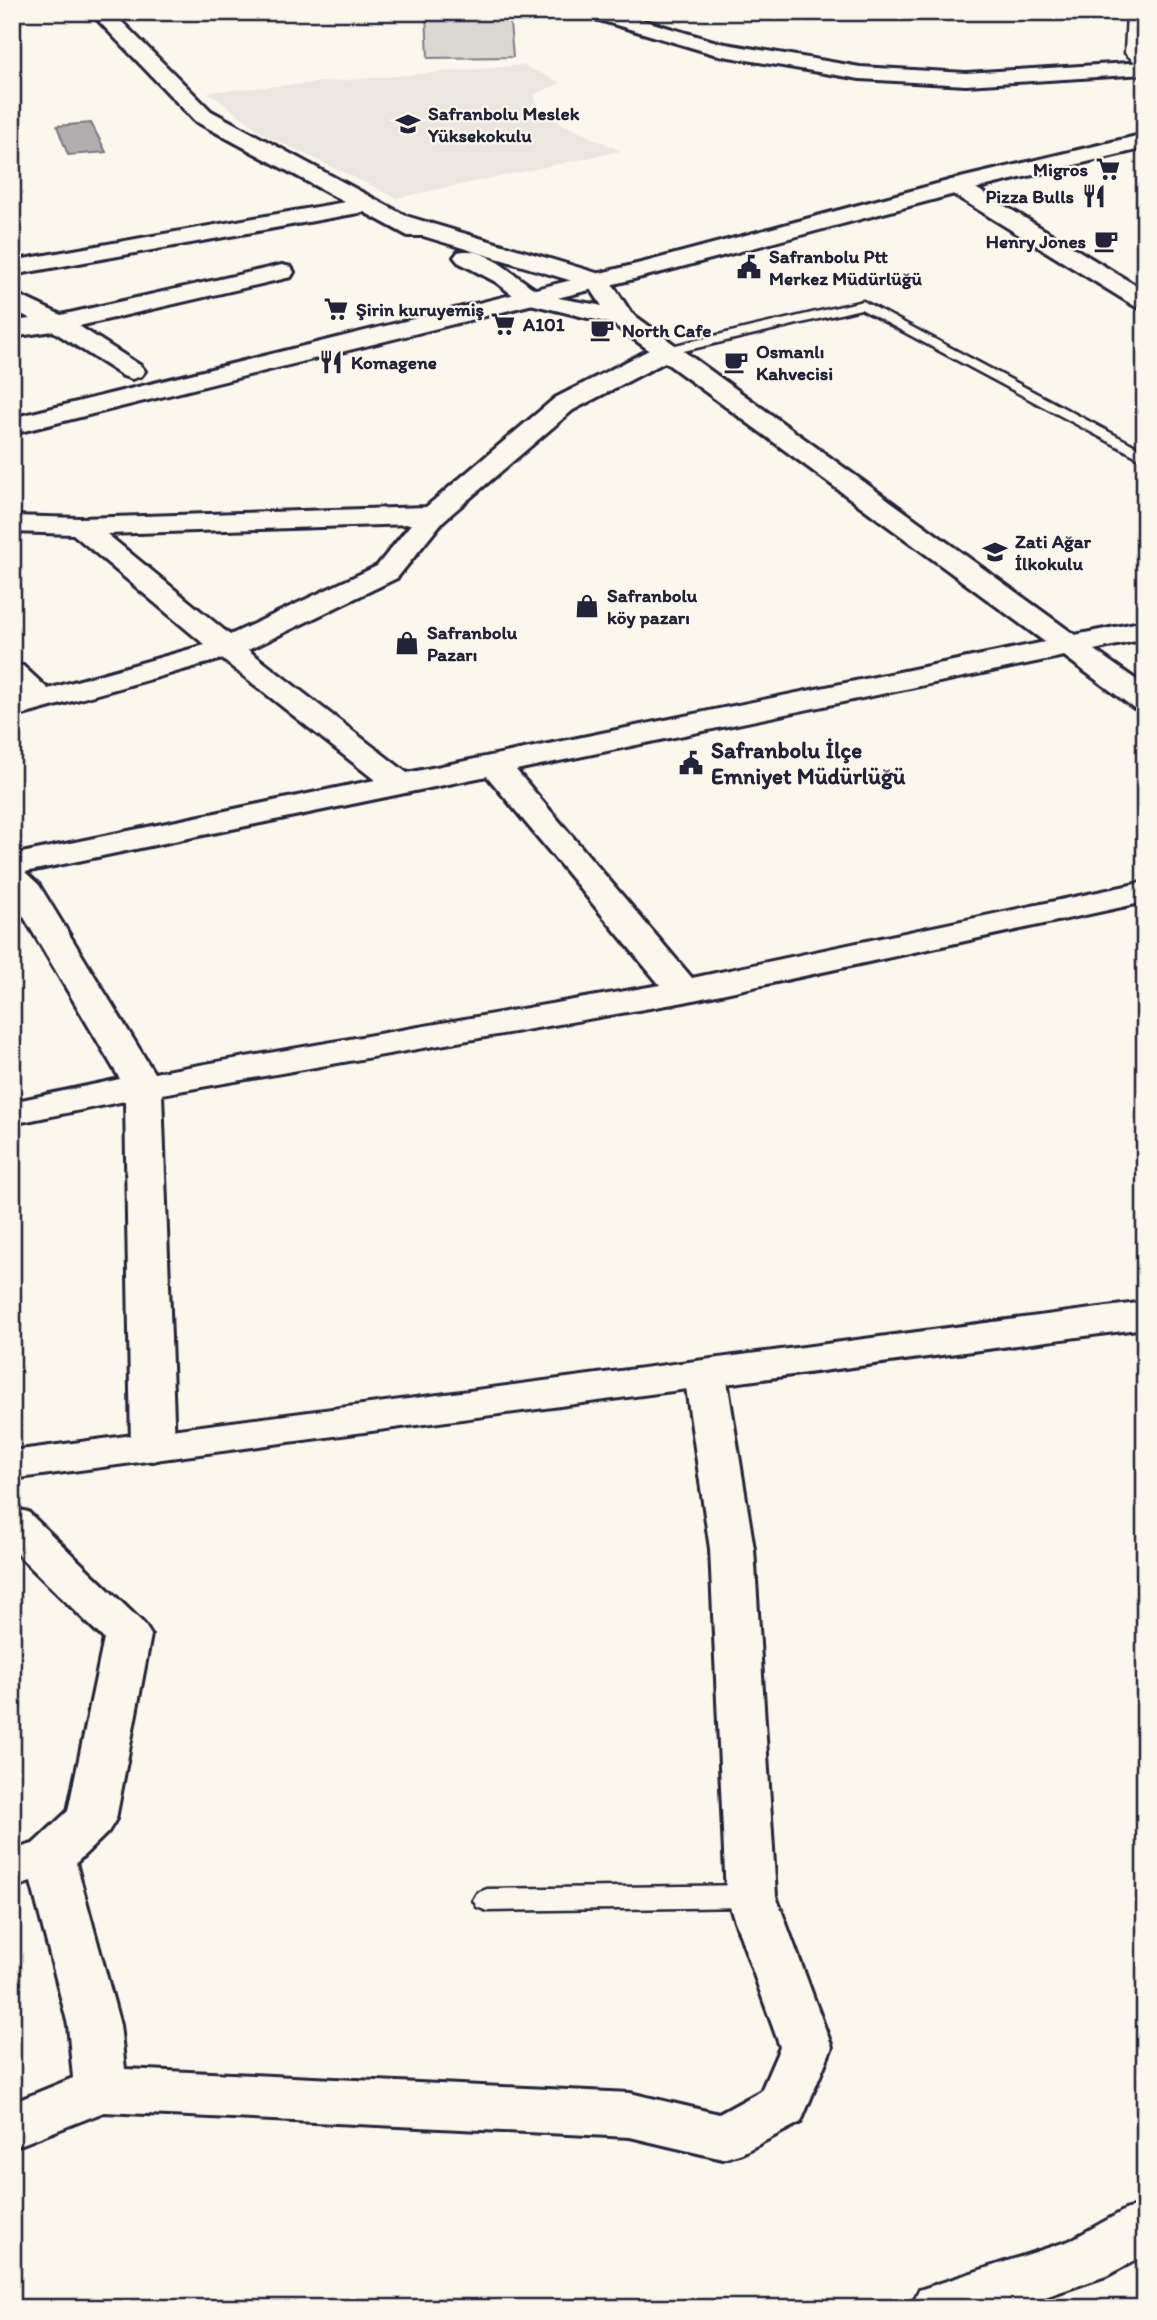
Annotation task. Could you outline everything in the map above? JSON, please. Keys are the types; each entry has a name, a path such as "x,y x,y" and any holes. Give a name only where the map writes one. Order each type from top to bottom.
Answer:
{"street":[{"path":"100,12 203,116 365,205 505,277 531,297 622,318"},
{"path":"593,12 718,49 860,73 966,79 1145,68"},
{"path":"707,229 1145,125"},
{"path":"12,426 598,281 956,186 1145,141"},
{"path":"956,186 1145,302"},
{"path":"12,268 365,205"},
{"path":"394,220 598,281 622,318 1145,701"},
{"path":"465,287 588,257"},
{"path":"12,330 58,323 282,272"},
{"path":"12,299 58,323 132,371"},
{"path":"285,334 311,328"},
{"path":"12,709 227,648 387,572 433,514 564,404 667,351"},
{"path":"106,377 158,365"},
{"path":"12,524 80,526 433,514"},
{"path":"80,526 227,648 399,783"},
{"path":"12,865 1145,630"},
{"path":"12,673 42,700"},
{"path":"494,764 684,991"},
{"path":"12,879 22,885 143,1086 153,1447"},
{"path":"12,1113 143,1086 684,991 1145,892"},
{"path":"12,1465 1145,1314"},
{"path":"12,2126 101,2090 629,2115 723,2137 782,2106 806,2047 751,1896 732,1549 705,1374"},
{"path":"12,1523 128,1635 91,1819 31,1863 94,2025 101,2090"},
{"path":"939,2308 1086,2259 1145,2227"}],"lane":[{"path":"674,12 681,12"},
{"path":"1132,12 1131,53 1145,68"},
{"path":"667,351 863,305 1145,457"},
{"path":"487,1900 751,1896"}],"shaded area":[{"path":"426,12 509,12 513,57 428,58"},
{"name":"Safranbolu Meslek Yüksekokulu","path":"523,65 561,83 534,94 539,113 621,151 397,198 267,136 208,92"},
{"path":"91,123 106,152 68,155 57,126"}],"place":[{"name":"Safranbolu Meslek Yüksekokulu","path":"408,124"},
{"name":"Migros","path":"1108,169"},
{"name":"Pizza Bulls","path":"1094,196"},
{"name":"Henry Jones","path":"1106,241"},
{"name":"Safranbolu Ptt Merkez Müdürlüğü","path":"749,267"},
{"name":"Şirin kuruyemiş","path":"336,309"},
{"name":"A101","path":"503,324"},
{"name":"North Cafe","path":"602,330"},
{"name":"Komagene","path":"331,362"},
{"name":"Osmanlı Kahvecisi","path":"736,362"},
{"name":"Zati Ağar İlkokulu","path":"995,552"},
{"name":"Safranbolu köy pazarı","path":"587,606"},
{"name":"Safranbolu Pazarı","path":"407,643"},
{"name":"Safranbolu İlçe Emniyet Müdürlüğü","path":"691,763"}]}
